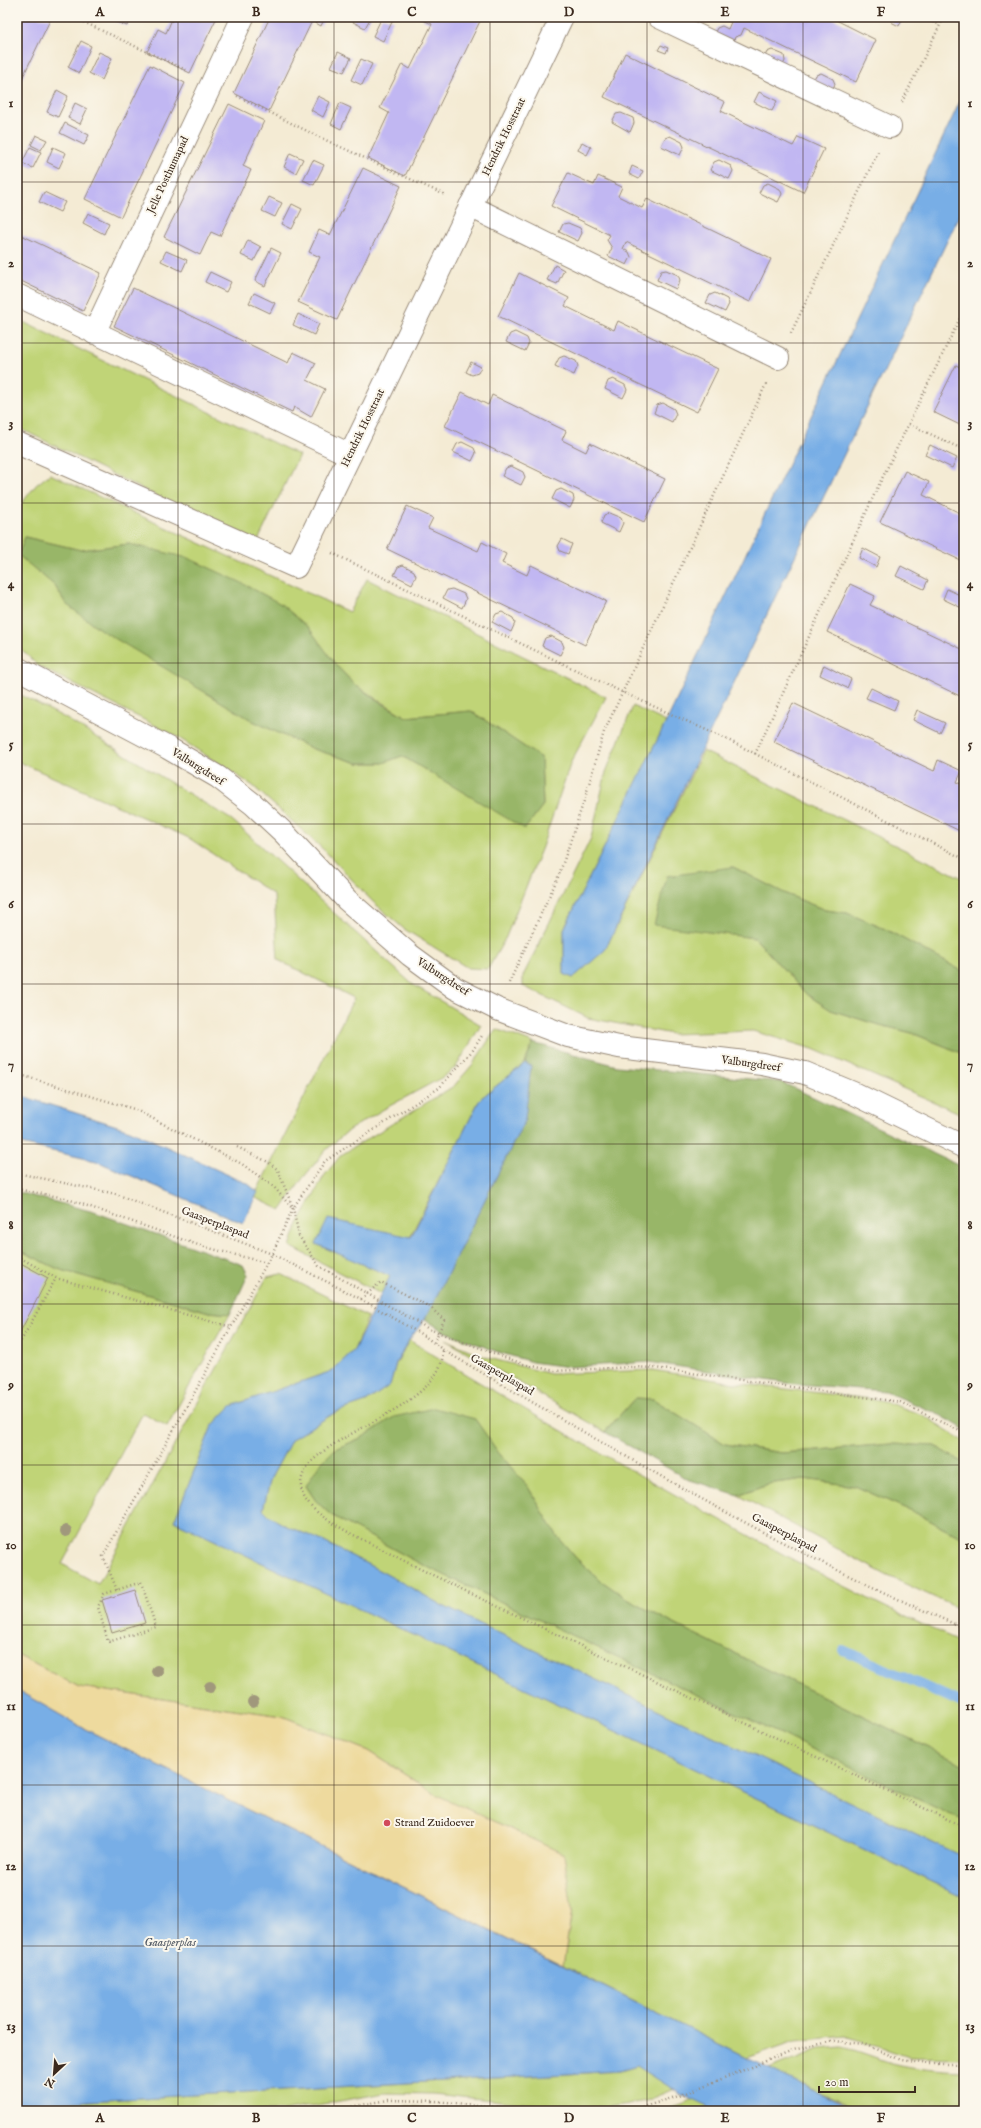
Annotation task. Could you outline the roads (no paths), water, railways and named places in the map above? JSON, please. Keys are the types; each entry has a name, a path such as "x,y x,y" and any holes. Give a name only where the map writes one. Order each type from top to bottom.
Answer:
{"street":[{"name":"Jelle Posthumapad","path":"94,333 243,17"},
{"name":"Hendrik Hosstraat","path":"18,446 296,568 562,17"},
{"path":"660,17 890,127"},
{"path":"470,206 778,358"},
{"path":"17,295 350,455"},
{"name":"Valburgdreef","path":"17,668 168,748 218,777 252,804 284,833 347,900 410,955 455,988 497,1009 568,1036 619,1047 762,1064 805,1073 854,1093 964,1147"}],"water":[{"path":"964,93 964,206 605,950 573,978 564,974 564,929 670,714"},
{"path":"525,1063 531,1066 525,1120 425,1319 409,1340 396,1363 390,1385 366,1402 336,1412 292,1439 271,1478 263,1509 283,1524 316,1538 354,1557 443,1606 964,1857 964,1897 174,1521 212,1426 231,1406 332,1371 354,1350 390,1276 316,1244 328,1219 411,1237 480,1099"},
{"path":"17,1096 25,1097 130,1130 248,1184 258,1192 243,1223 96,1161 17,1143"},
{"name":"Gaasperplas","path":"17,1690 83,1728 747,2058 842,2104 860,2111 716,2111 682,2095 637,2066 620,2071 17,2105"}],"waterway":[{"path":"843,1650 964,1704"}],"place":[{"name":"Strand Zuidoever","path":"387,1823"}]}
